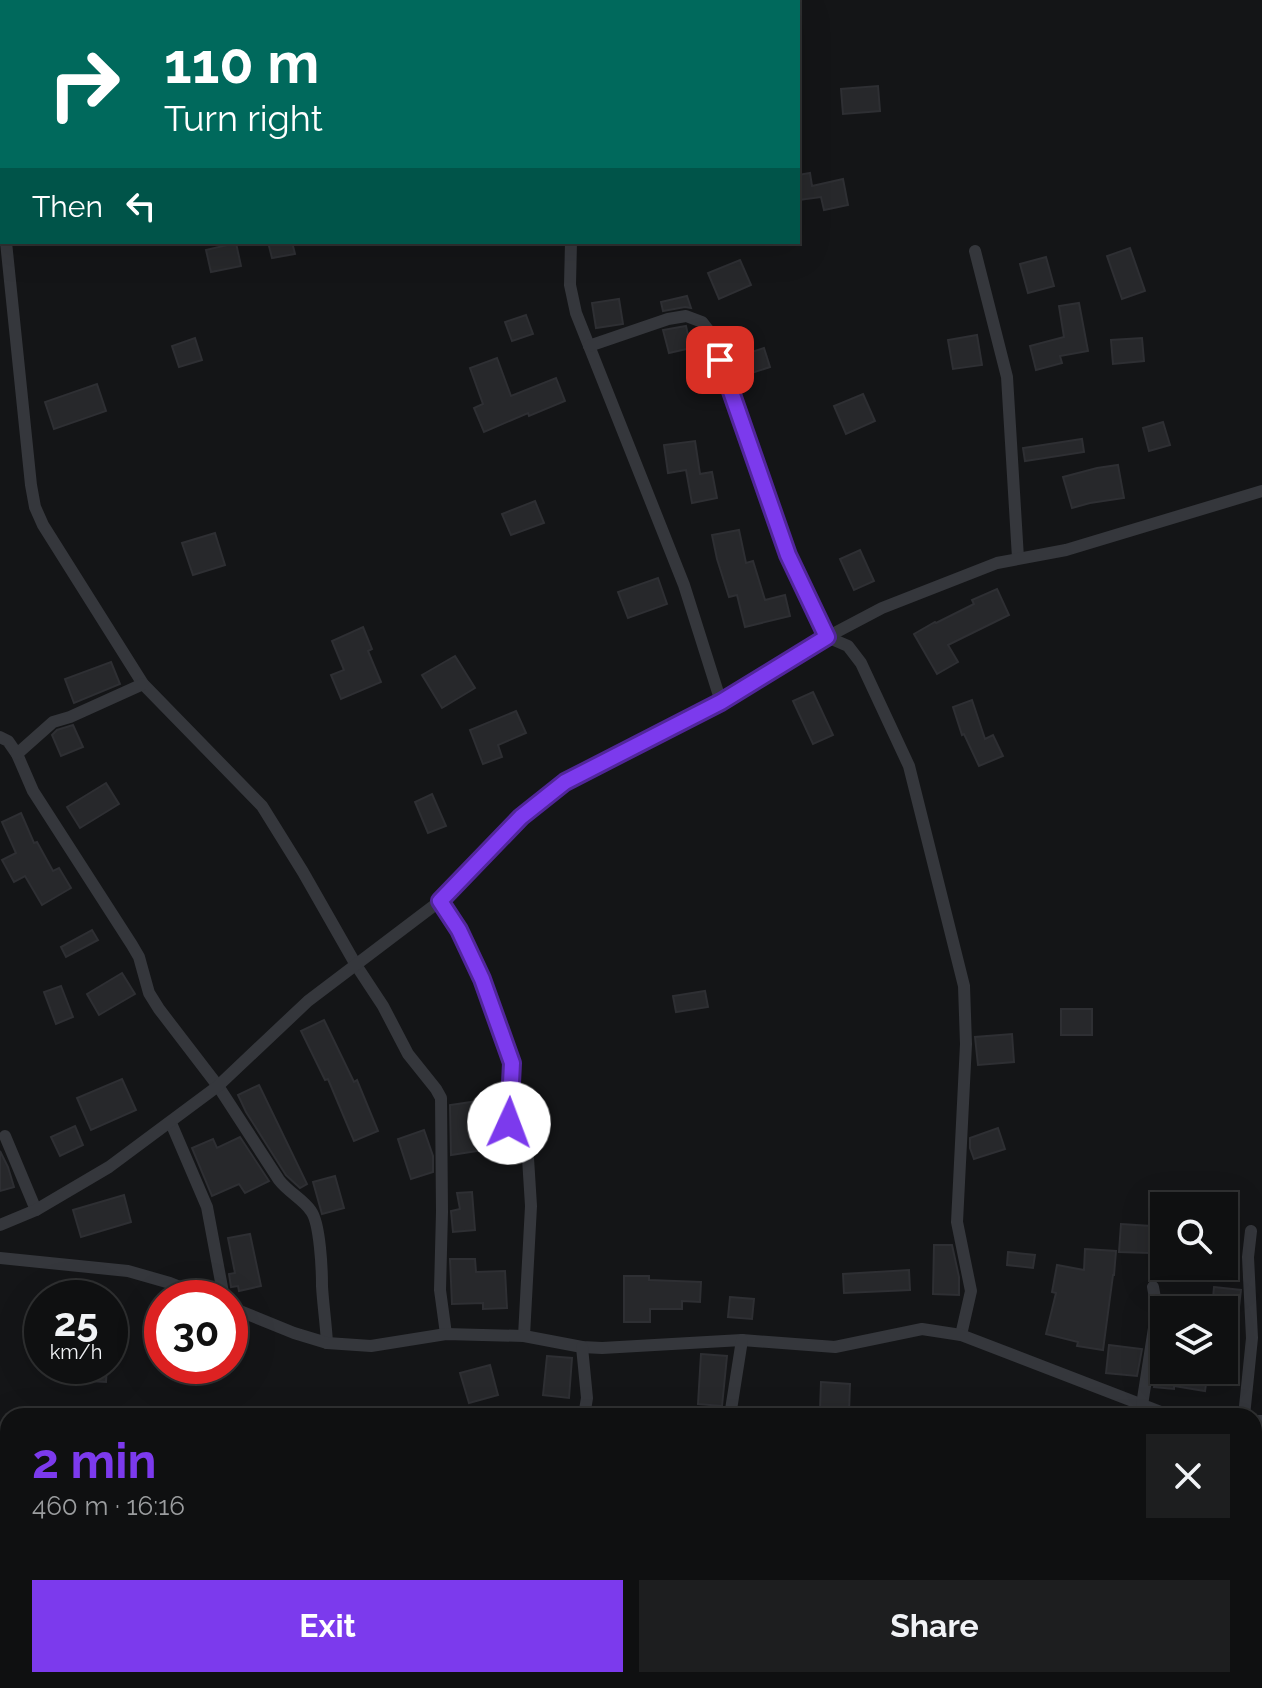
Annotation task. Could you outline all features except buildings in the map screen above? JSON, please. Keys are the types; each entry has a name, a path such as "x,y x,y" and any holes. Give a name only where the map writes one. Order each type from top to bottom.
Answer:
{"street":[{"path":"6,244 31,485 35,507 43,525 143,684 262,806 395,1025 408,1054 441,1098 440,1290 446,1334"},
{"path":"571,244 572,298 684,585 721,702"},
{"path":"975,251 1007,377 1018,558"},
{"path":"589,346 668,319 686,316 702,322 712,335 788,555 827,637 848,646 861,663 909,766 964,986 966,1044 957,1214 971,1291 961,1335"},
{"path":"0,1225 70,1192 171,1123 218,1086 285,1021 440,901 521,817 565,782 721,702 827,637 882,608 997,563 1066,550 1262,491"},
{"path":"17,754 53,722 143,684"},
{"path":"0,737 8,741 17,754 33,791 139,957 149,993 159,1009 218,1086 279,1180 311,1210 323,1271 327,1343"},
{"path":"440,901 459,930 482,979 512,1063 509,1123 511,1133 528,1158 531,1206 524,1336"},
{"path":"171,1123 207,1207 221,1280"},
{"path":"5,1136 36,1210"},
{"path":"1245,1408 1252,1338 1248,1257 1251,1231"},
{"path":"0,1258 128,1271 160,1280"},
{"path":"1142,1405 1157,1309 1153,1287"},
{"path":"248,1314 327,1343 371,1346 446,1334 524,1336 602,1348 742,1340 835,1347 922,1329 961,1335 1150,1408"},
{"path":"731,1408 742,1340"},
{"path":"582,1347 585,1408"}],"route":[{"path":"509,1123 512,1063 482,979 459,930 440,901 521,817 565,782 721,702 827,637 788,555 720,360"}]}
